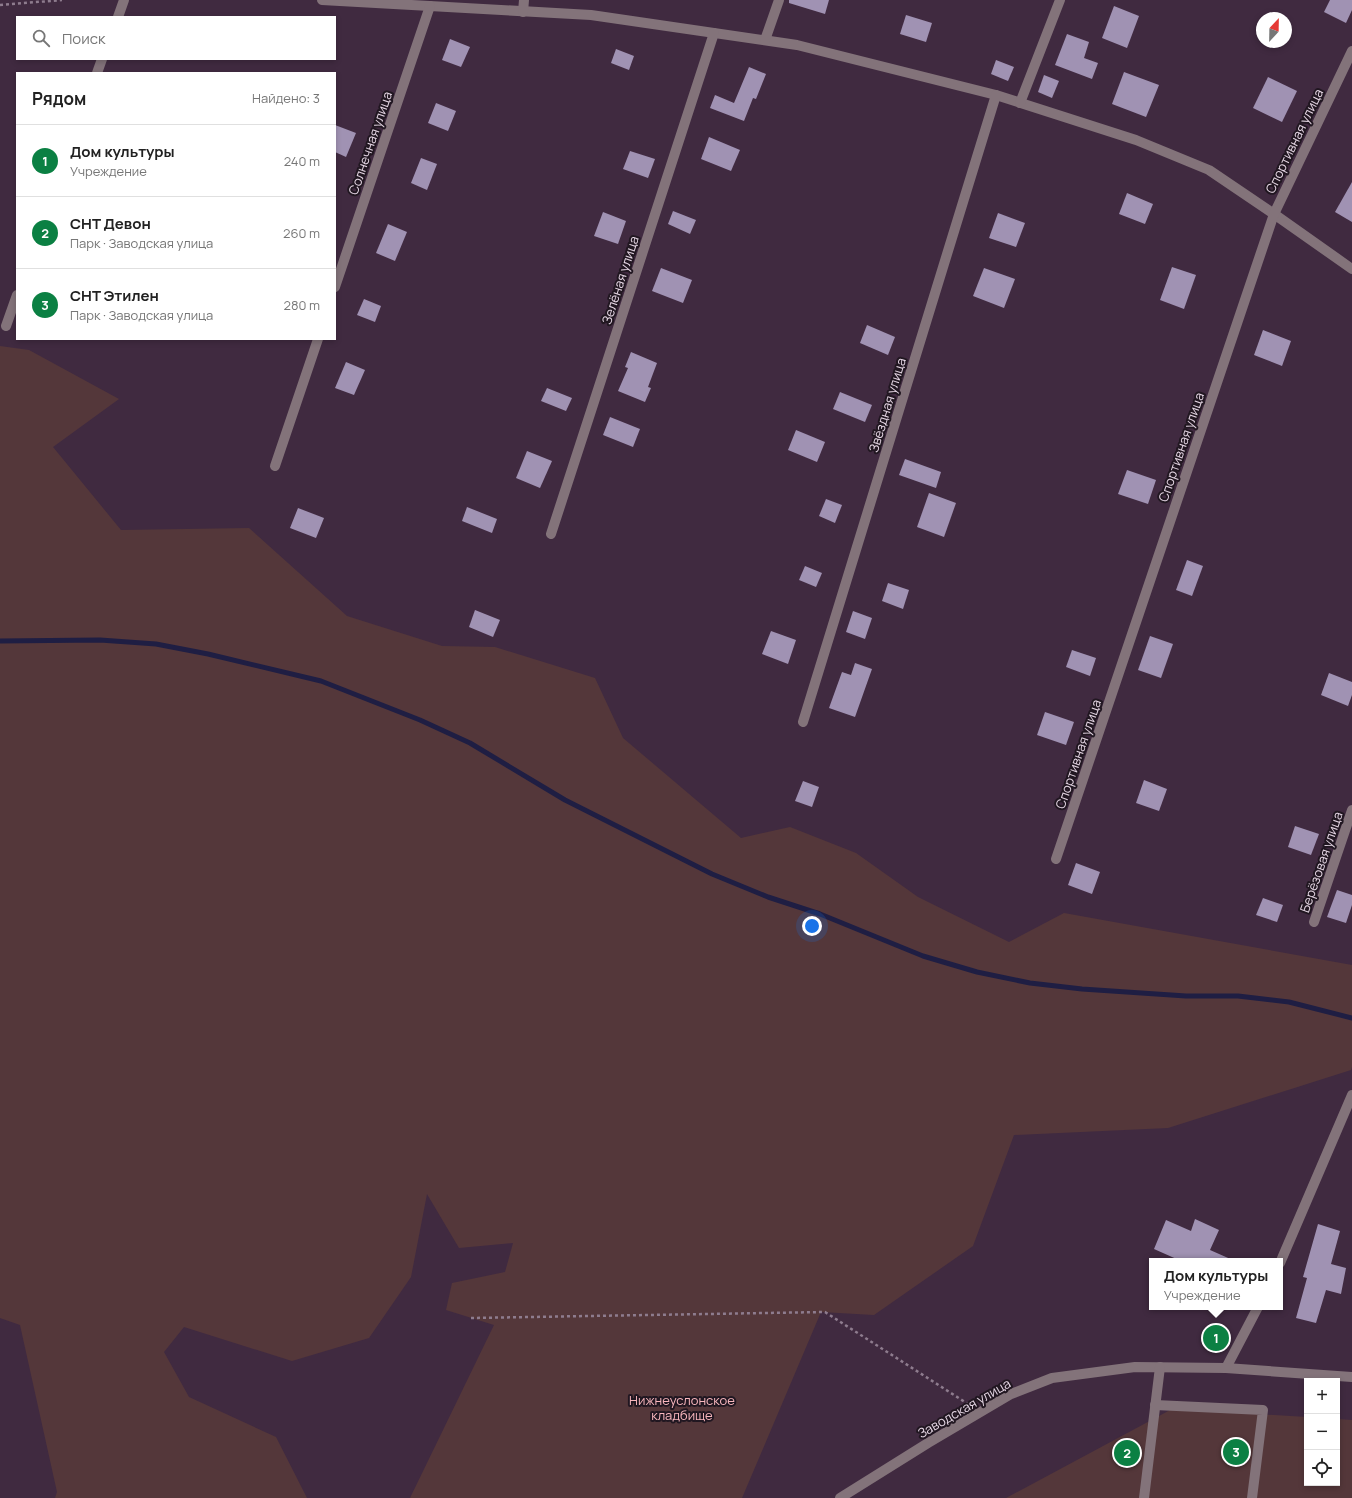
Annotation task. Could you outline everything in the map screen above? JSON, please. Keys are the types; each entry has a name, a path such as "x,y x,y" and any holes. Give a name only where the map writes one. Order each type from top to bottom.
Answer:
{"street":[{"path":"118,16 124,0"},
{"path":"322,0 591,15 797,45 996,95 1136,140 1209,170 1352,269"},
{"path":"524,0 524,12"},
{"path":"765,40 779,0"},
{"path":"1020,103 1060,0"},
{"name":"Солнечная улица","path":"336,284 430,6"},
{"name":"Зелёная улица","path":"551,534 714,33"},
{"name":"Спортивная улица","path":"1056,859 1274,214 1352,50"},
{"path":"97,72 102,60"},
{"name":"Звёздная улица","path":"802,722 996,95"},
{"path":"6,326 16,298"},
{"path":"275,466 318,340"},
{"name":"Берёзовая улица","path":"1314,922 1352,810"},
{"path":"1282,1258 1352,1095"},
{"path":"1226,1368 1256,1310"},
{"name":"Заводская улица","path":"840,1498 1011,1394 1052,1378 1135,1366 1226,1368 1352,1377"},
{"path":"1144,1498 1160,1367"},
{"path":"1155,1405 1263,1410 1252,1498"}],"path":[{"path":"3,0 7,5"},
{"path":"0,5 62,0"},
{"path":"471,1318 825,1312 980,1412"}],"green space":[{"name":"Нижнеуслонское кладбище","path":"0,346 29,350 119,399 53,447 121,530 249,528 347,616 442,646 495,647 595,678 623,738 741,838 790,827 856,853 918,897 1009,942 1064,913 1352,965 1351,1070 1168,1128 1014,1135 973,1246 874,1315 821,1312 742,1498 410,1498 494,1325 446,1310 452,1283 505,1272 513,1243 459,1248 427,1194 411,1277 369,1338 292,1361 184,1327 164,1352 189,1397 276,1437 307,1498 55,1498 57,1492 20,1325 0,1318"},
{"path":"1172,1409 1304,1417 1304,1486 1340,1486 1340,1419 1352,1420 1352,1498 1006,1498"}],"building":[{"path":"789,0 829,0 825,14 789,3"},
{"path":"1330,0 1352,0 1352,10 1346,23 1324,12"},
{"path":"1114,6 1139,16 1127,48 1102,38"},
{"path":"906,15 932,23 926,42 900,34"},
{"path":"1067,34 1089,42 1084,58 1098,63 1092,79 1055,65"},
{"path":"450,39 470,47 461,67 442,60"},
{"path":"616,49 634,56 629,70 611,63"},
{"path":"996,60 1014,67 1008,81 991,74"},
{"path":"749,67 766,74 756,99 753,98 744,121 710,108 715,95 734,103"},
{"path":"1124,72 1159,85 1146,117 1112,104"},
{"path":"1044,75 1059,81 1052,98 1038,92"},
{"path":"1268,77 1297,91 1282,122 1253,108"},
{"path":"436,103 456,111 448,131 428,123"},
{"path":"336,125 356,133 346,157 336,152"},
{"path":"709,137 740,150 731,171 701,159"},
{"path":"630,151 655,159 648,178 623,169"},
{"path":"421,158 437,164 427,190 411,183"},
{"path":"1352,182 1352,222 1335,212"},
{"path":"1127,193 1153,204 1145,224 1119,214"},
{"path":"673,211 696,220 690,234 668,224"},
{"path":"603,212 626,221 618,244 594,236"},
{"path":"998,213 1025,223 1016,247 989,238"},
{"path":"388,224 407,232 395,261 376,253"},
{"path":"1172,267 1196,275 1184,309 1160,300"},
{"path":"661,268 692,280 683,303 652,291"},
{"path":"984,268 1015,279 1004,308 973,296"},
{"path":"364,299 381,306 375,322 357,315"},
{"path":"867,325 895,337 888,355 860,343"},
{"path":"1263,330 1291,341 1282,366 1254,355"},
{"path":"631,352 657,363 648,387 651,388 645,402 618,391 628,368 625,367"},
{"path":"346,362 365,370 354,395 335,388"},
{"path":"547,388 572,398 566,411 541,401"},
{"path":"840,392 872,405 865,422 833,409"},
{"path":"610,417 640,429 633,447 603,435"},
{"path":"796,430 825,442 817,462 788,450"},
{"path":"527,451 552,461 540,488 516,478"},
{"path":"905,459 941,472 936,488 899,475"},
{"path":"1127,470 1156,480 1148,504 1118,494"},
{"path":"929,493 956,503 944,537 917,527"},
{"path":"826,499 842,505 835,523 819,516"},
{"path":"467,507 497,519 492,533 462,521"},
{"path":"298,508 324,518 316,538 290,528"},
{"path":"1187,560 1203,566 1192,596 1176,590"},
{"path":"805,566 822,573 816,587 799,580"},
{"path":"888,583 909,590 903,609 882,601"},
{"path":"475,610 500,620 493,637 469,627"},
{"path":"853,611 872,618 865,639 846,632"},
{"path":"771,631 796,640 788,664 762,654"},
{"path":"1150,636 1173,644 1161,678 1138,670"},
{"path":"1072,650 1096,658 1090,676 1066,667"},
{"path":"855,663 872,669 855,717 829,708 842,672 851,675"},
{"path":"1329,673 1352,682 1352,695 1348,706 1321,695"},
{"path":"1045,712 1074,722 1066,745 1037,735"},
{"path":"1144,780 1167,789 1159,811 1136,803"},
{"path":"803,781 819,787 812,807 795,801"},
{"path":"1295,826 1319,834 1311,855 1288,847"},
{"path":"1076,863 1100,872 1092,894 1068,885"},
{"path":"1337,890 1352,895 1352,905 1346,923 1327,917"},
{"path":"1263,898 1283,905 1277,922 1256,915"},
{"path":"1195,1219 1219,1230 1210,1250 1228,1258 1174,1258 1154,1249 1166,1220 1191,1231"},
{"path":"1318,1224 1340,1231 1331,1264 1346,1268 1341,1294 1326,1290 1316,1323 1296,1318 1307,1278 1303,1277"}],"waterway":[{"path":"0,641 100,640 156,644 208,654 321,681 420,720 470,743 565,800 712,874 768,897 820,914 923,956 977,972 1030,983 1082,989 1186,996 1238,996 1289,1002 1352,1018"}],"place":[{"name":"Дом культуры","path":"1216,1338"},
{"name":"СНТ Этилен","path":"1236,1452"},
{"name":"СНТ Девон","path":"1127,1453"}]}
